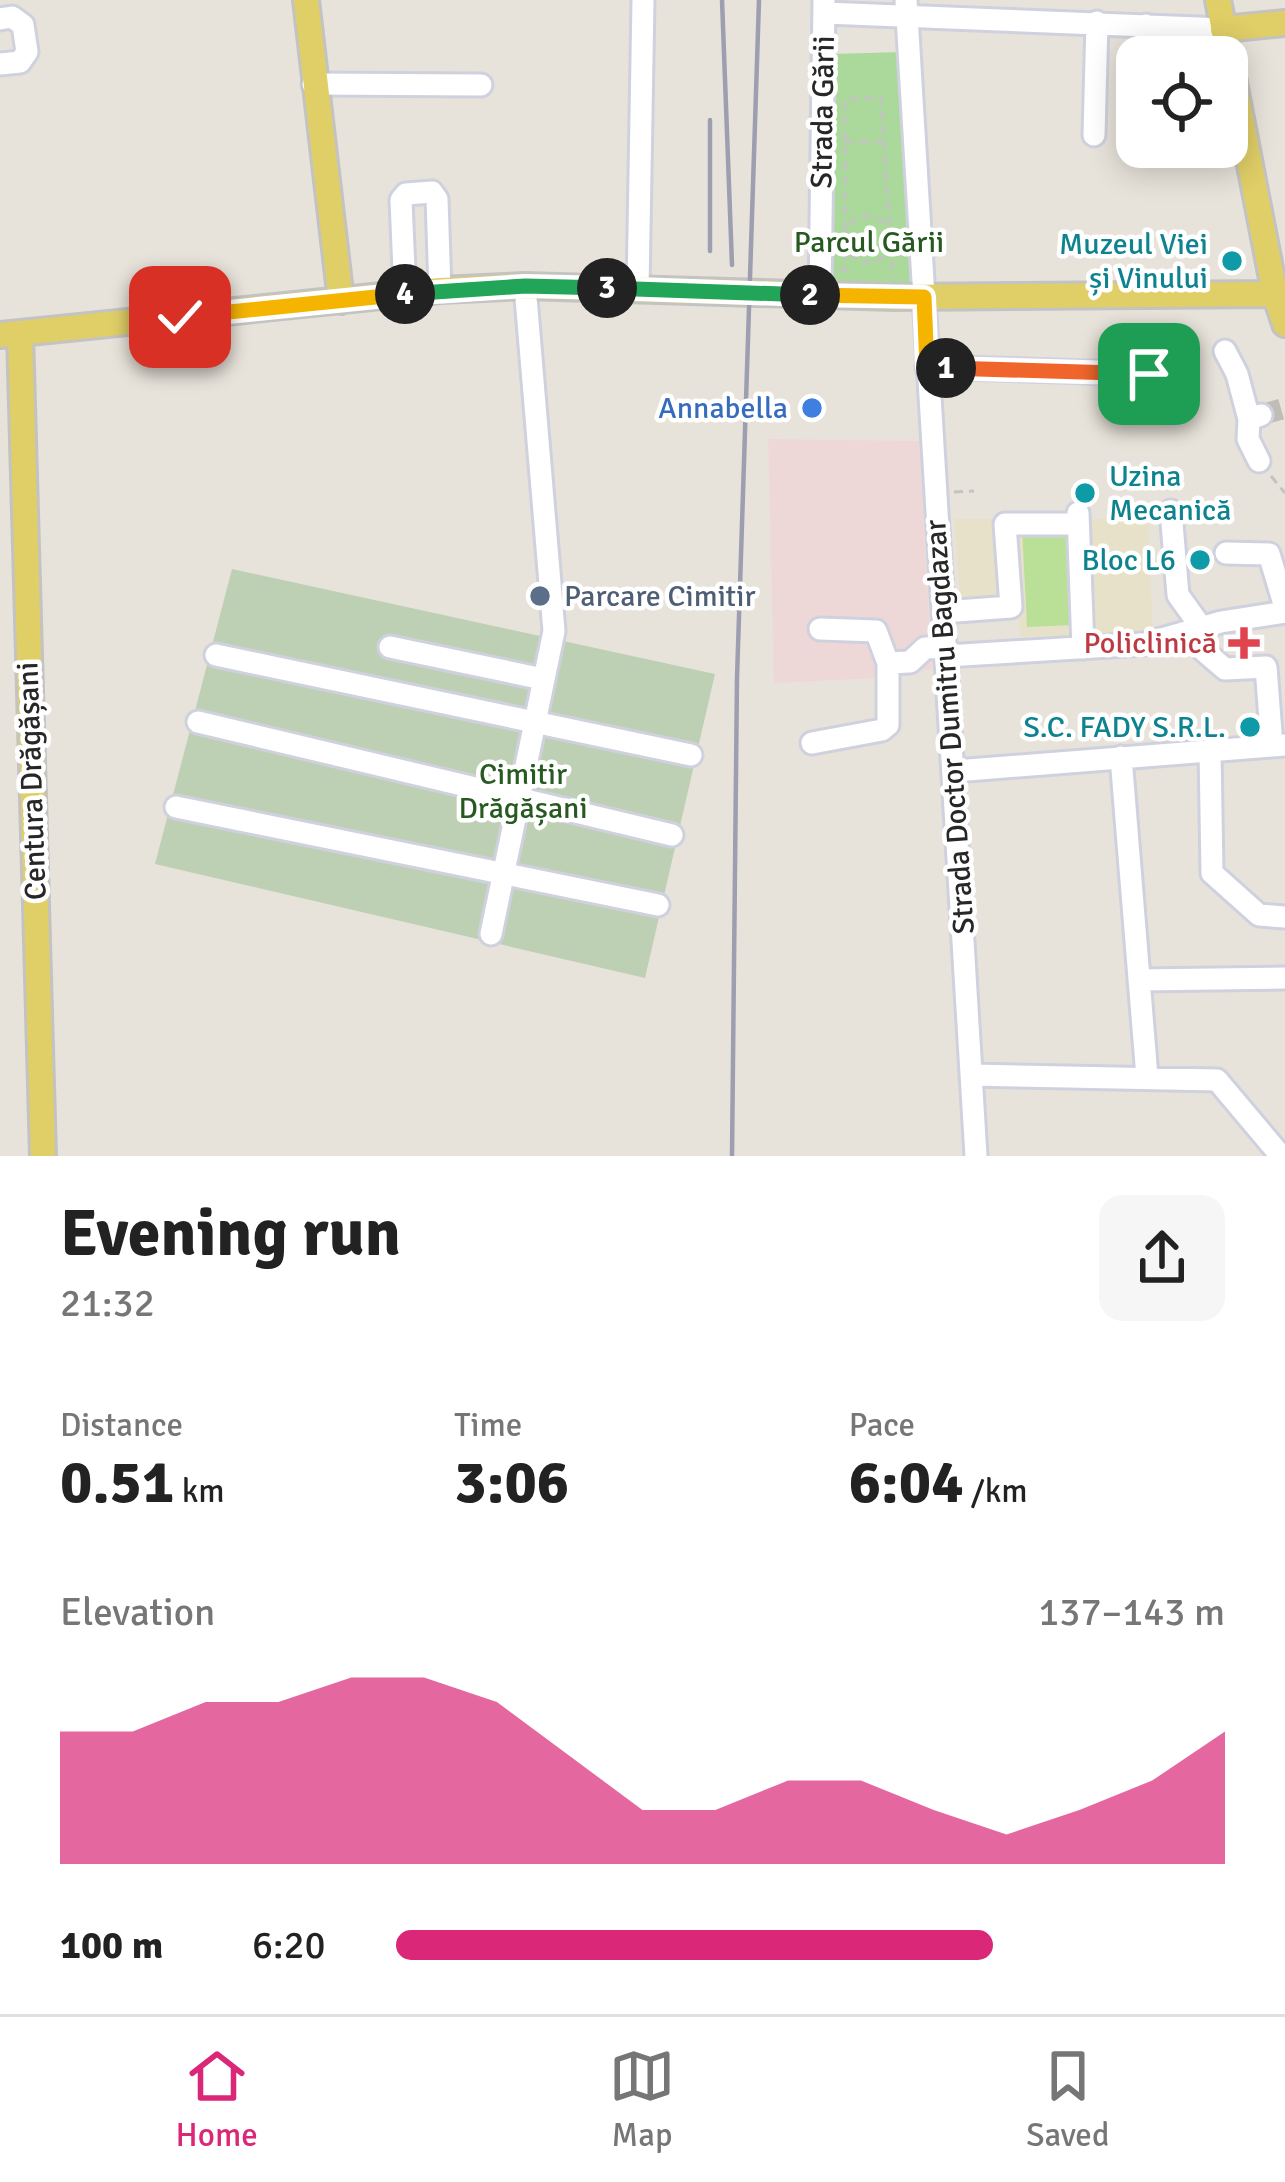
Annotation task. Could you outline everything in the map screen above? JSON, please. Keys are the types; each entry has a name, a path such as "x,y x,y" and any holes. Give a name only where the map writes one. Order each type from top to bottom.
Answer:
{"main road":[{"path":"306,0 341,301"},
{"path":"1218,0 1285,324"},
{"path":"1223,28 1285,23"},
{"path":"10,334 440,290 525,286 638,289 820,283 894,297 1280,294"},
{"name":"Centura Drăgășani","path":"10,334 43,1156"}],"street":[{"path":"638,289 643,0"},
{"path":"824,6 1223,28"},
{"name":"Strada Gării","path":"820,283 824,6"},
{"name":"Strada Doctor Dumitru Bagdazar","path":"906,7 976,1156"},
{"path":"0,19 12,16 23,25 27,52 20,62 0,64"},
{"path":"1094,135 1097,22"},
{"path":"1146,25 1146,36"},
{"path":"314,84 482,86"},
{"path":"405,294 401,200 406,194 431,192 437,199 440,290"},
{"path":"491,934 554,631 525,286"},
{"path":"1225,351 1255,417 1248,439 1259,461"},
{"path":"927,367 1182,375"},
{"path":"1172,511 1178,595 1201,627"},
{"path":"943,612 1011,607 1005,524 1078,518 1083,648"},
{"path":"888,663 910,662 925,648 946,652 1144,644 1285,610 1269,554 1226,553"},
{"path":"812,742 882,730 888,724 888,663 876,631 820,629"},
{"path":"390,647 543,679"},
{"path":"955,771 1278,746 1276,680 1266,667 1225,669 1204,650"},
{"path":"216,655 691,755"},
{"path":"198,722 672,835"},
{"path":"1210,750 1212,873 1259,915 1285,917"},
{"path":"1121,757 1147,1077"},
{"path":"176,807 658,905"},
{"path":"1139,980 1285,978"},
{"path":"971,1075 1217,1080 1281,1156"}],"path":[{"path":"820,283 845,270 845,99 881,98 894,297"},
{"path":"843,142 885,142"},
{"path":"864,216 879,219 891,238 882,257 868,262 854,258 844,239 850,224 864,216"},
{"path":"1259,461 1285,493"}],"shaded area":[{"path":"768,439 919,441 932,669 879,678 774,683"},
{"path":"954,519 1148,519 1153,631 1021,637 1017,603 961,607"}],"green space":[{"name":"Parcul Gării","path":"902,52 916,278 905,288 827,284 831,54"},
{"path":"1069,528 1075,625 1027,627 1022,529"},
{"name":"Cimitir Drăgășani","path":"232,569 715,674 645,978 155,864"}],"tunnel":[{"path":"1261,415 1285,408"}],"railway":[{"path":"722,0 732,265"},
{"path":"732,1156 737,678 759,0"},
{"path":"710,120 710,251"}],"place":[{"name":"Muzeul Viei și Vinului","path":"1232,261"},
{"name":"Annabella","path":"812,408"},
{"name":"Uzina Mecanică","path":"1085,493"},
{"name":"Bloc L6","path":"1200,560"},
{"name":"Parcare Cimitir","path":"540,596"},
{"name":"Policlinică","path":"1244,643"},
{"name":"S.C. FADY S.R.L.","path":"1250,727"}],"route":[{"path":"180,317 440,290 525,286 924,297 927,367 1149,374"}]}
